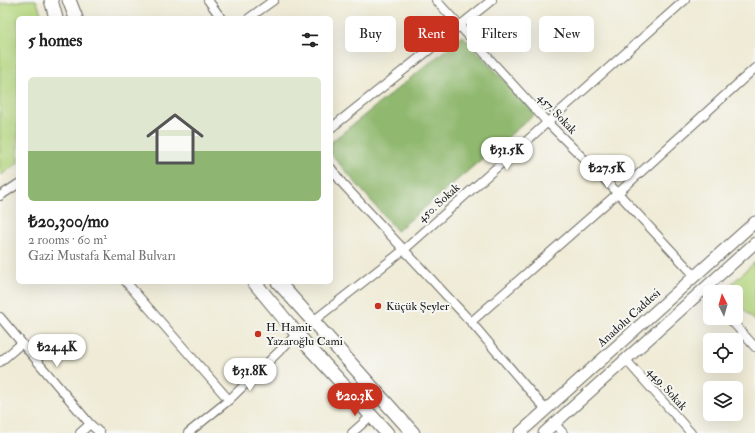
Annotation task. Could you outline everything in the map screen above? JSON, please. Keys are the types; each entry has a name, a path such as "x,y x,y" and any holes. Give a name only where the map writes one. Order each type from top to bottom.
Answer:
{"main road":[{"path":"51,0 55,16"},
{"path":"69,0 75,16"},
{"name":"Anadolu Caddesi","path":"520,433 755,222"},
{"path":"715,285 753,248"},
{"path":"256,284 297,334 387,433"},
{"path":"280,284 312,322 413,433"},
{"path":"544,433 626,360 703,296"}],"street":[{"path":"208,0 220,16"},
{"path":"252,16 274,0"},
{"name":"457. Sokak","path":"436,0 547,122 618,193 695,276"},
{"path":"333,126 492,0"},
{"name":"450. Sokak","path":"312,322 405,249 684,0"},
{"path":"471,322 618,193 755,68"},
{"path":"333,171 342,183 405,249 471,322 546,410"},
{"path":"0,196 16,185"},
{"path":"128,284 229,400"},
{"path":"0,316 90,424 100,433"},
{"path":"735,325 755,347"},
{"path":"188,433 229,400 297,334"},
{"path":"0,362 22,343"},
{"name":"449. Sokak","path":"626,360 691,433"},
{"path":"352,433 371,416"},
{"path":"80,433 90,424"},
{"path":"555,424 563,433"}],"green space":[{"path":"36,0 42,16 16,16 16,164 1,175 0,173 0,4"},
{"path":"463,36 467,40 467,52 478,52 535,114 397,231 333,156 333,140 443,52 459,52 459,39"},
{"path":"755,262 755,321 743,308 743,285 730,285"}],"place":[{"name":"Küçük Şeyler","path":"378,306"},
{"name":"H. Hamit Yazaroğlu Cami","path":"258,334"}]}
